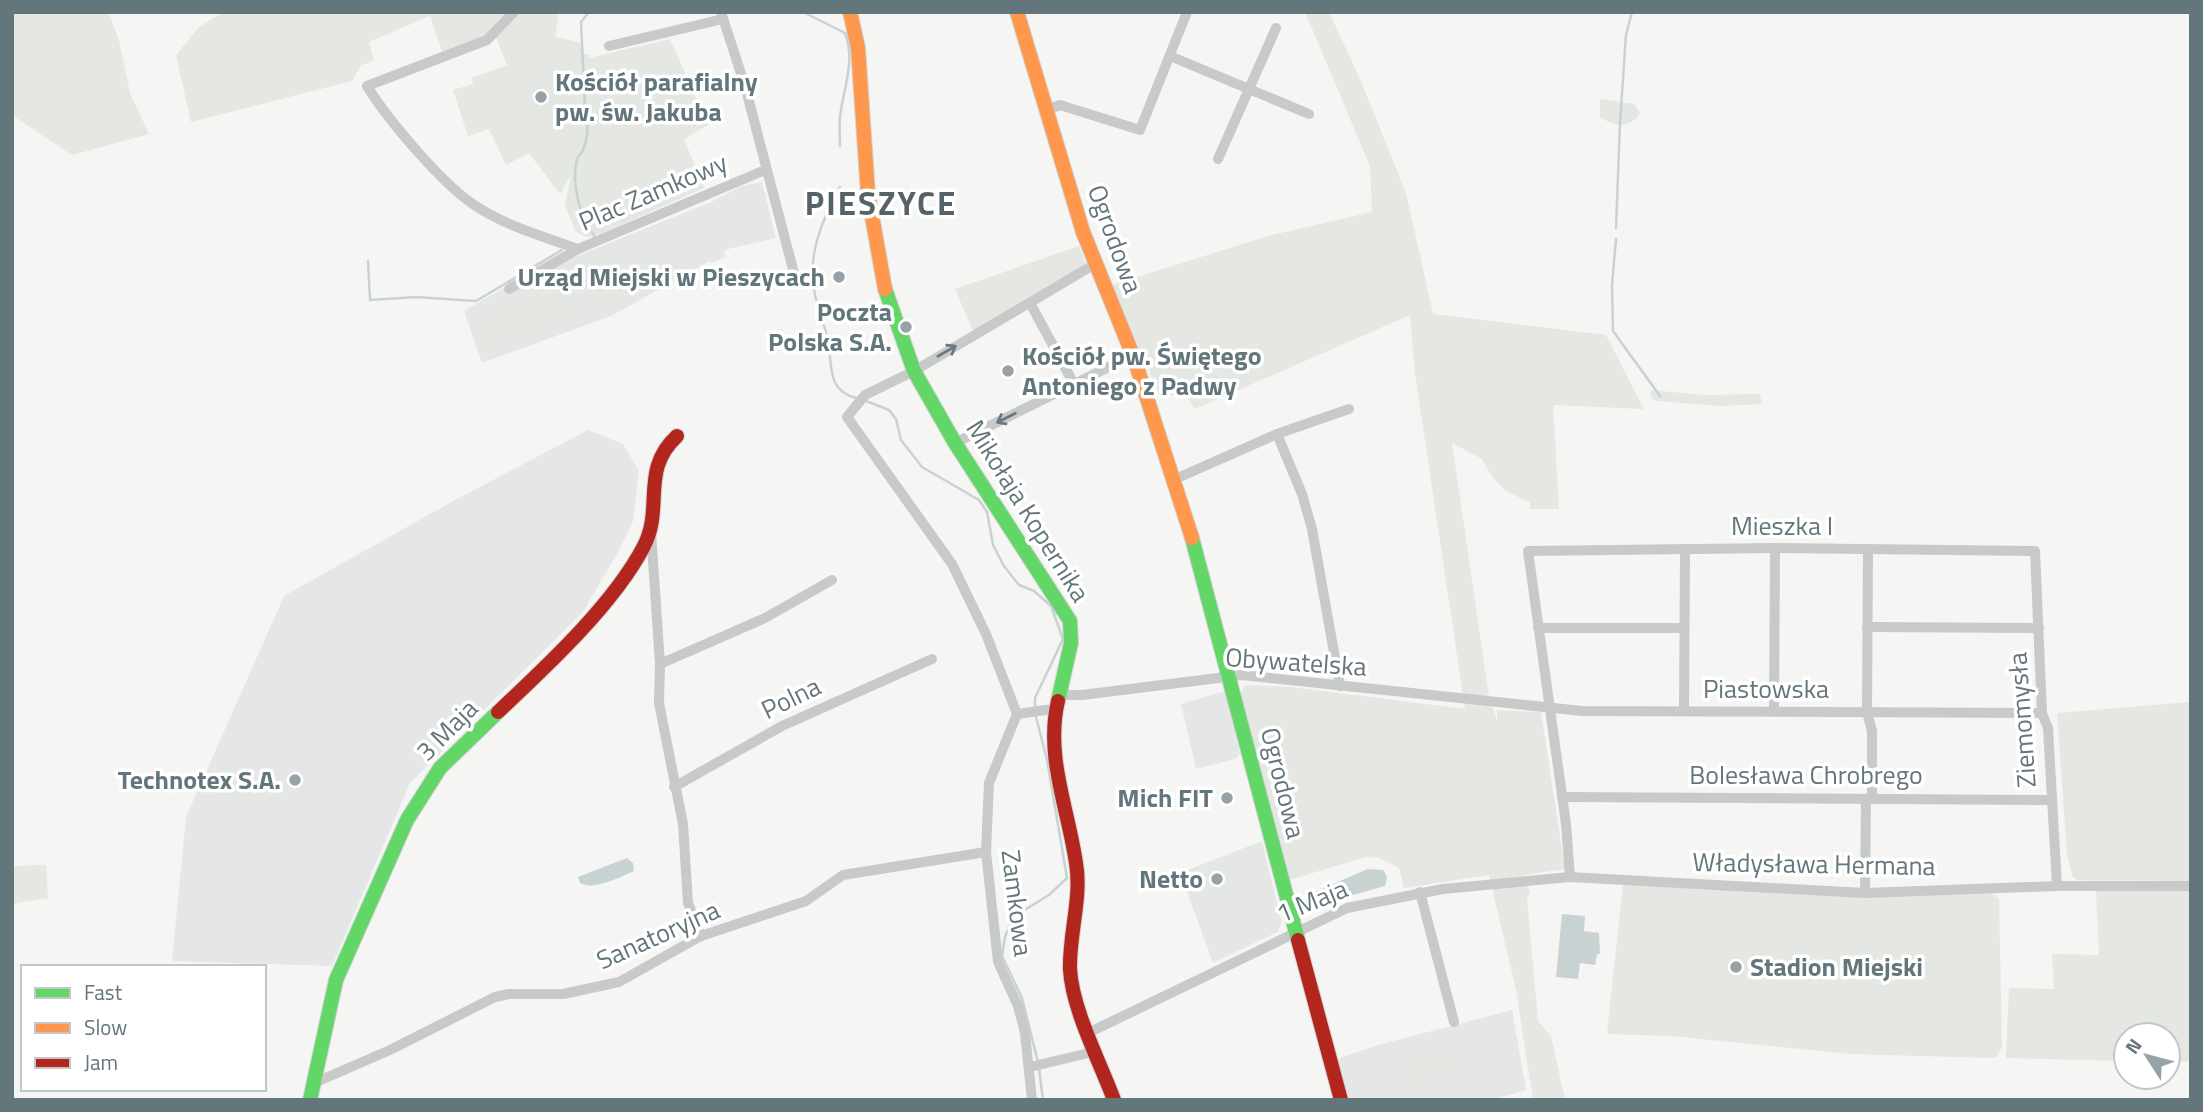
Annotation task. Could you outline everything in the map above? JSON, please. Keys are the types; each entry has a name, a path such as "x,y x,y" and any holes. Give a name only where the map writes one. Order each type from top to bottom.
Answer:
{"street":[{"name":"Plac Zamkowy","path":"514,12 486,40 367,86 376,102 445,180 479,208 578,249 765,170"},
{"name":"Mikołaja Kopernika","path":"849,12 858,48 868,194 883,285 914,370 955,443 1070,621 1071,643 1053,709 1056,768 1077,865 1070,970 1076,999 1114,1100"},
{"name":"Ogrodowa","path":"1017,12 1095,264 1133,355 1173,480 1231,676 1294,932 1341,1100"},
{"path":"1047,110 1060,104 1140,130 1187,12"},
{"path":"609,46 722,15 744,86 795,277"},
{"path":"1218,159 1276,28"},
{"path":"1170,56 1250,87 1309,114"},
{"path":"509,289 578,249"},
{"path":"1053,709 1017,714 986,634 952,564 847,417 863,400 1095,264"},
{"path":"1030,303 1074,384"},
{"path":"955,443 1133,355"},
{"path":"1173,480 1277,434 1349,409"},
{"path":"1277,434 1302,494 1312,529 1340,686"},
{"name":"3 Maja","path":"310,1100 325,1022 337,978 410,814 431,779 591,621 645,545 651,529 657,455 665,444 677,436"},
{"path":"651,529 660,664 659,704 685,840 688,903 701,936"},
{"path":"1774,711 1775,548"},
{"name":"Mieszka I","path":"1538,628 1528,551 1775,548 2035,551"},
{"path":"1865,893 1872,731 1867,712 1868,549"},
{"path":"1684,711 1685,551"},
{"name":"Ziemomysła","path":"2035,551 2042,713 2048,728 2057,886"},
{"path":"660,664 765,618 832,580"},
{"path":"1867,627 2039,628"},
{"path":"1570,877 1562,797 1538,628 1684,628"},
{"name":"Polna","path":"674,787 782,726 933,659"},
{"name":"Obywatelska","path":"1058,695 1082,695 1231,676 1490,703"},
{"name":"Piastowska","path":"1490,703 1549,709 2042,713"},
{"name":"Zamkowa","path":"1017,714 989,783 986,852 998,962 1018,1006 1035,1065 1032,1100"},
{"name":"Bolesława Chrobrego","path":"1562,797 2050,800"},
{"name":"Sanatoryjna","path":"314,1083 390,1050 495,997 509,994 563,995 619,982 701,936 806,901 843,875 857,870 986,852"},
{"name":"1 Maja","path":"1090,1032 1347,908 1420,892 1570,877"},
{"name":"Władysława Hermana","path":"1570,877 1865,893 2057,886 2191,886"},
{"path":"1420,892 1454,1022"},
{"path":"1035,1065 1097,1051"}],"shaded area":[{"path":"12,12 108,12 119,40 130,93 149,134 72,155 12,115"},
{"path":"223,12 559,12 555,37 579,42 583,54 589,54 589,58 670,39 708,125 684,139 704,188 603,233 588,237 576,232 565,206 571,175 560,194 529,153 506,165 489,129 468,136 453,90 473,84 472,78 507,65 493,30 479,40 443,54 430,16 369,42 374,61 361,65 352,81 191,122 176,55 199,27"},
{"path":"1305,12 1329,12 1360,79 1406,193 1433,314 1606,335 1644,409 1553,405 1559,509 1530,509 1530,502 1507,492 1493,478 1482,459 1452,443 1489,697 1497,721 1497,710 1541,712 1565,869 1524,875 1530,892 1527,898 1538,1021 1551,1036 1565,1100 1533,1100 1516,990 1489,875 1404,888 1399,868 1379,858 1366,857 1289,880 1241,693 1245,685 1291,687 1465,709 1415,373 1410,315 1195,409 1183,391 1161,399 1112,285 1268,236 1372,212 1370,166"},
{"path":"1600,99 1634,104 1640,113 1627,124 1611,123 1600,117"},
{"path":"762,182 776,238 724,250 726,257 711,263 710,261 611,316 482,363 464,311 557,257 567,260 711,202 741,186"},
{"path":"1079,246 1086,265 973,331 955,289"},
{"path":"614,253 629,304 600,312 586,262"},
{"path":"565,281 578,319 556,326 543,288"},
{"path":"543,292 555,327 483,352 471,317"},
{"path":"1650,390 1705,395 1760,394 1762,404 1721,406 1657,401 1651,398"},
{"path":"588,430 623,444 639,471 633,521 583,612 410,783 332,966 172,961 186,817 284,596 455,500"},
{"path":"1225,691 1240,754 1235,759 1196,769 1181,704"},
{"path":"2191,702 2191,881 2077,880 2072,876 2067,854 2057,713"},
{"path":"1262,841 1282,923 1277,932 1213,963 1180,873"},
{"path":"627,858 633,863 634,871 600,884 580,883 578,877"},
{"path":"46,865 48,898 12,904 12,866"},
{"path":"1368,869 1383,870 1387,877 1385,886 1321,904 1314,901 1314,892"},
{"name":"Stadion Miejski","path":"1623,885 1991,893 1999,899 2002,1047 1996,1057 1990,1058 1850,1054 1671,1036 1607,1034"},
{"path":"2191,889 2191,1061 2182,1061 2182,1021 2112,1021 2112,1061 2006,1058 2009,988 2054,989 2052,954 2099,955 2096,890"},
{"path":"1562,914 1585,916 1584,931 1599,933 1600,954 1597,954 1595,965 1580,963 1578,979 1556,977"},
{"path":"1512,1010 1526,1090 1493,1100 1350,1100 1337,1059 1378,1045"},
{"path":"1434,1053 1450,1057 1454,1068 1452,1076 1444,1079 1432,1076 1429,1058"},
{"path":"1425,1059 1431,1088 1414,1092 1408,1063"}],"waterway":[{"path":"589,12 581,22 587,129 585,145 577,159 575,179 581,210 595,237"},
{"path":"803,12 845,33 849,65 840,117 840,146"},
{"path":"1616,228 1626,35 1632,12"},
{"path":"840,187 817,239 813,281 835,383 846,394 856,398"},
{"path":"1616,239 1612,285 1613,331 1660,396"},
{"path":"368,261 370,300 416,297 476,301 562,250"},
{"path":"866,401 889,410 896,419 901,440 922,467 979,500 987,512 993,545 1004,566 1019,585 1034,591 1051,606 1063,639 1035,698 1035,707"},
{"path":"1035,713 1047,760 1067,878 1049,895 1013,917 1005,937 1002,956 1022,998 1038,1062"},
{"path":"1039,1068 1043,1100"}],"traffic: fast":[{"path":"885,289 914,371 955,443 1070,621 1071,643 1058,701"},
{"path":"1192,538 1298,940"},
{"path":"310,1100 336,980 407,820 440,768 498,712"}],"traffic: slow":[{"path":"850,12 858,48 868,194 885,289"},
{"path":"1017,12 1083,232 1134,358 1192,538"}],"traffic: jam":[{"path":"498,712 578,634 631,568 650,531 659,462 677,436"},
{"path":"1058,701 1054,742 1056,762 1077,876 1070,956 1072,985 1081,1018 1114,1100"},
{"path":"1298,940 1341,1100"}],"place":[{"name":"Kościół parafialny pw. św. Jakuba","path":"541,97"},
{"name":"Urząd Miejski w Pieszycach","path":"839,277"},
{"name":"Poczta Polska S.A.","path":"906,327"},
{"name":"Kościół pw. Świętego Antoniego z Padwy","path":"1008,371"},
{"name":"Technotex S.A.","path":"295,780"},
{"name":"Mich FIT","path":"1227,798"},
{"name":"Netto","path":"1217,879"},
{"name":"Stadion Miejski","path":"1736,967"}],"district":[{"name":"PIESZYCE","path":"881,203"}]}
